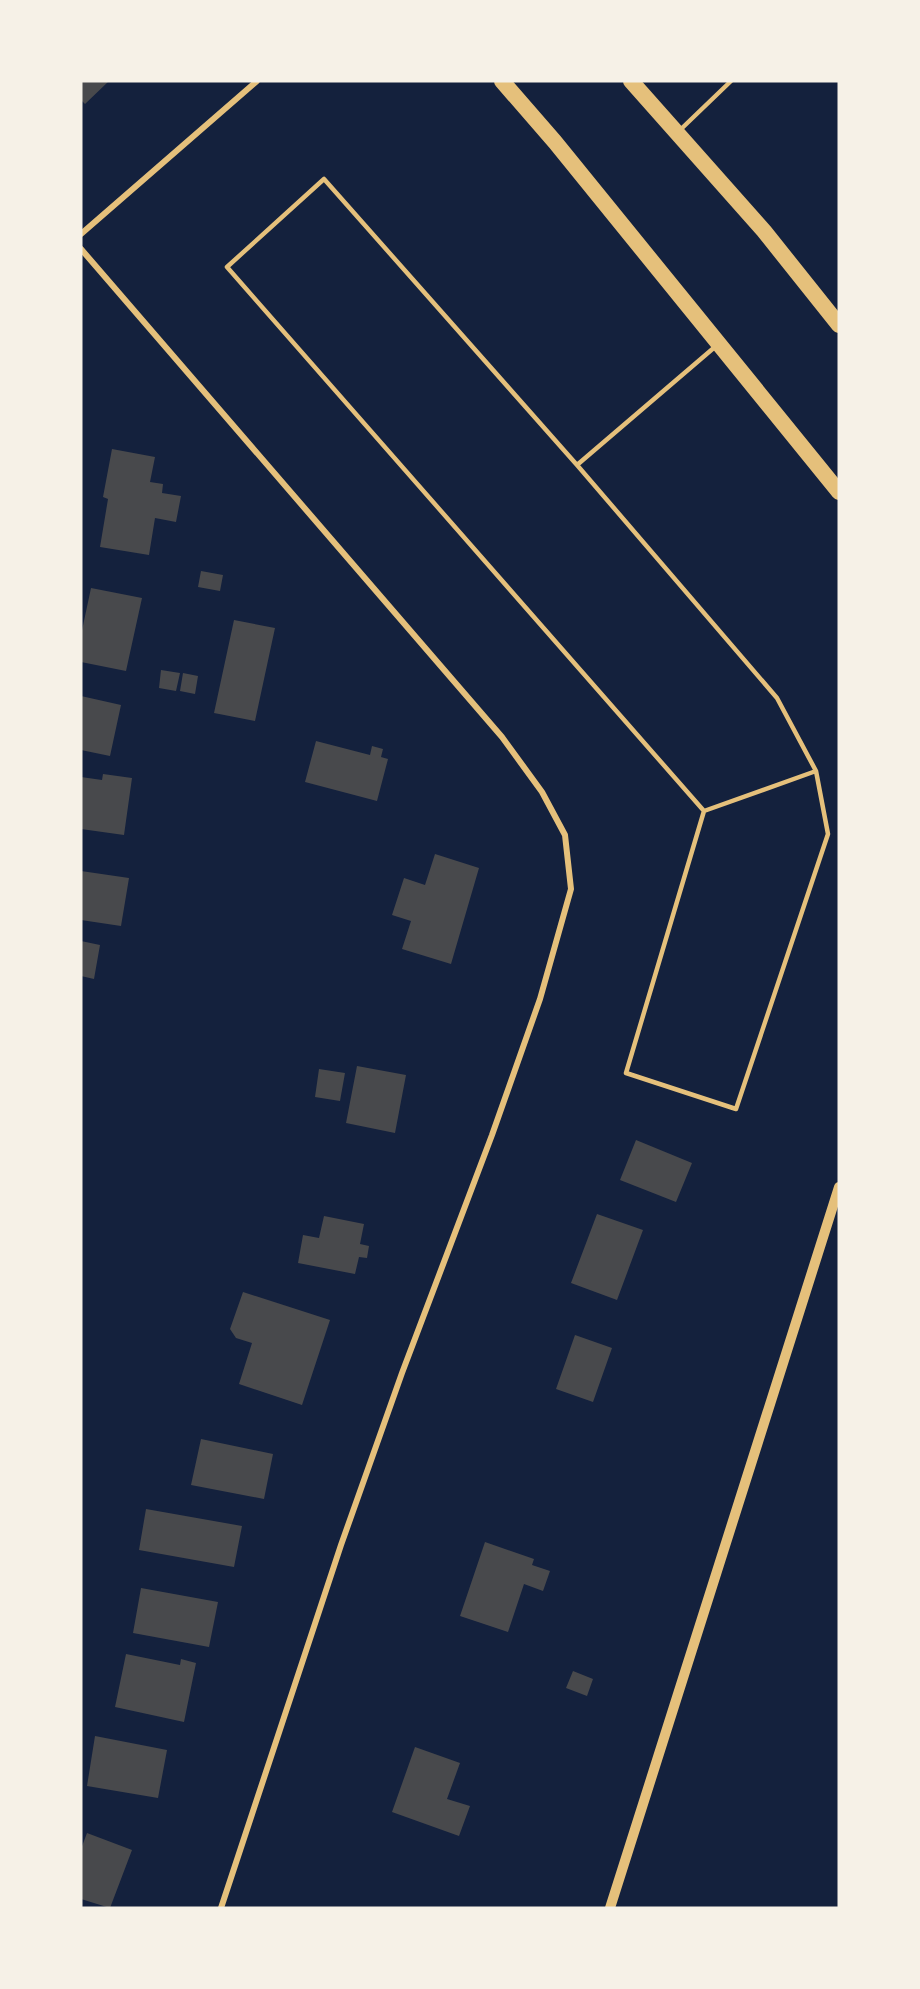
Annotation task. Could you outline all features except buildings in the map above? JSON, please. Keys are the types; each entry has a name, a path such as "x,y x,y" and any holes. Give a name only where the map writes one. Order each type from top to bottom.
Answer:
{"highway":[{"path":"502,81 720,343 839,492"},
{"path":"631,81 764,231 839,325"}],"street":[{"path":"81,234 258,81"},
{"path":"81,249 502,737 542,792 565,835 571,889 540,999 341,1545 221,1908"},
{"path":"610,1908 839,1187"}],"lane":[{"path":"677,132 731,81"},
{"path":"324,179 577,465 777,698 816,771 828,834 736,1109 626,1073 704,811 227,267 324,179"},
{"path":"577,465 720,343"},
{"path":"704,811 816,771"}]}
